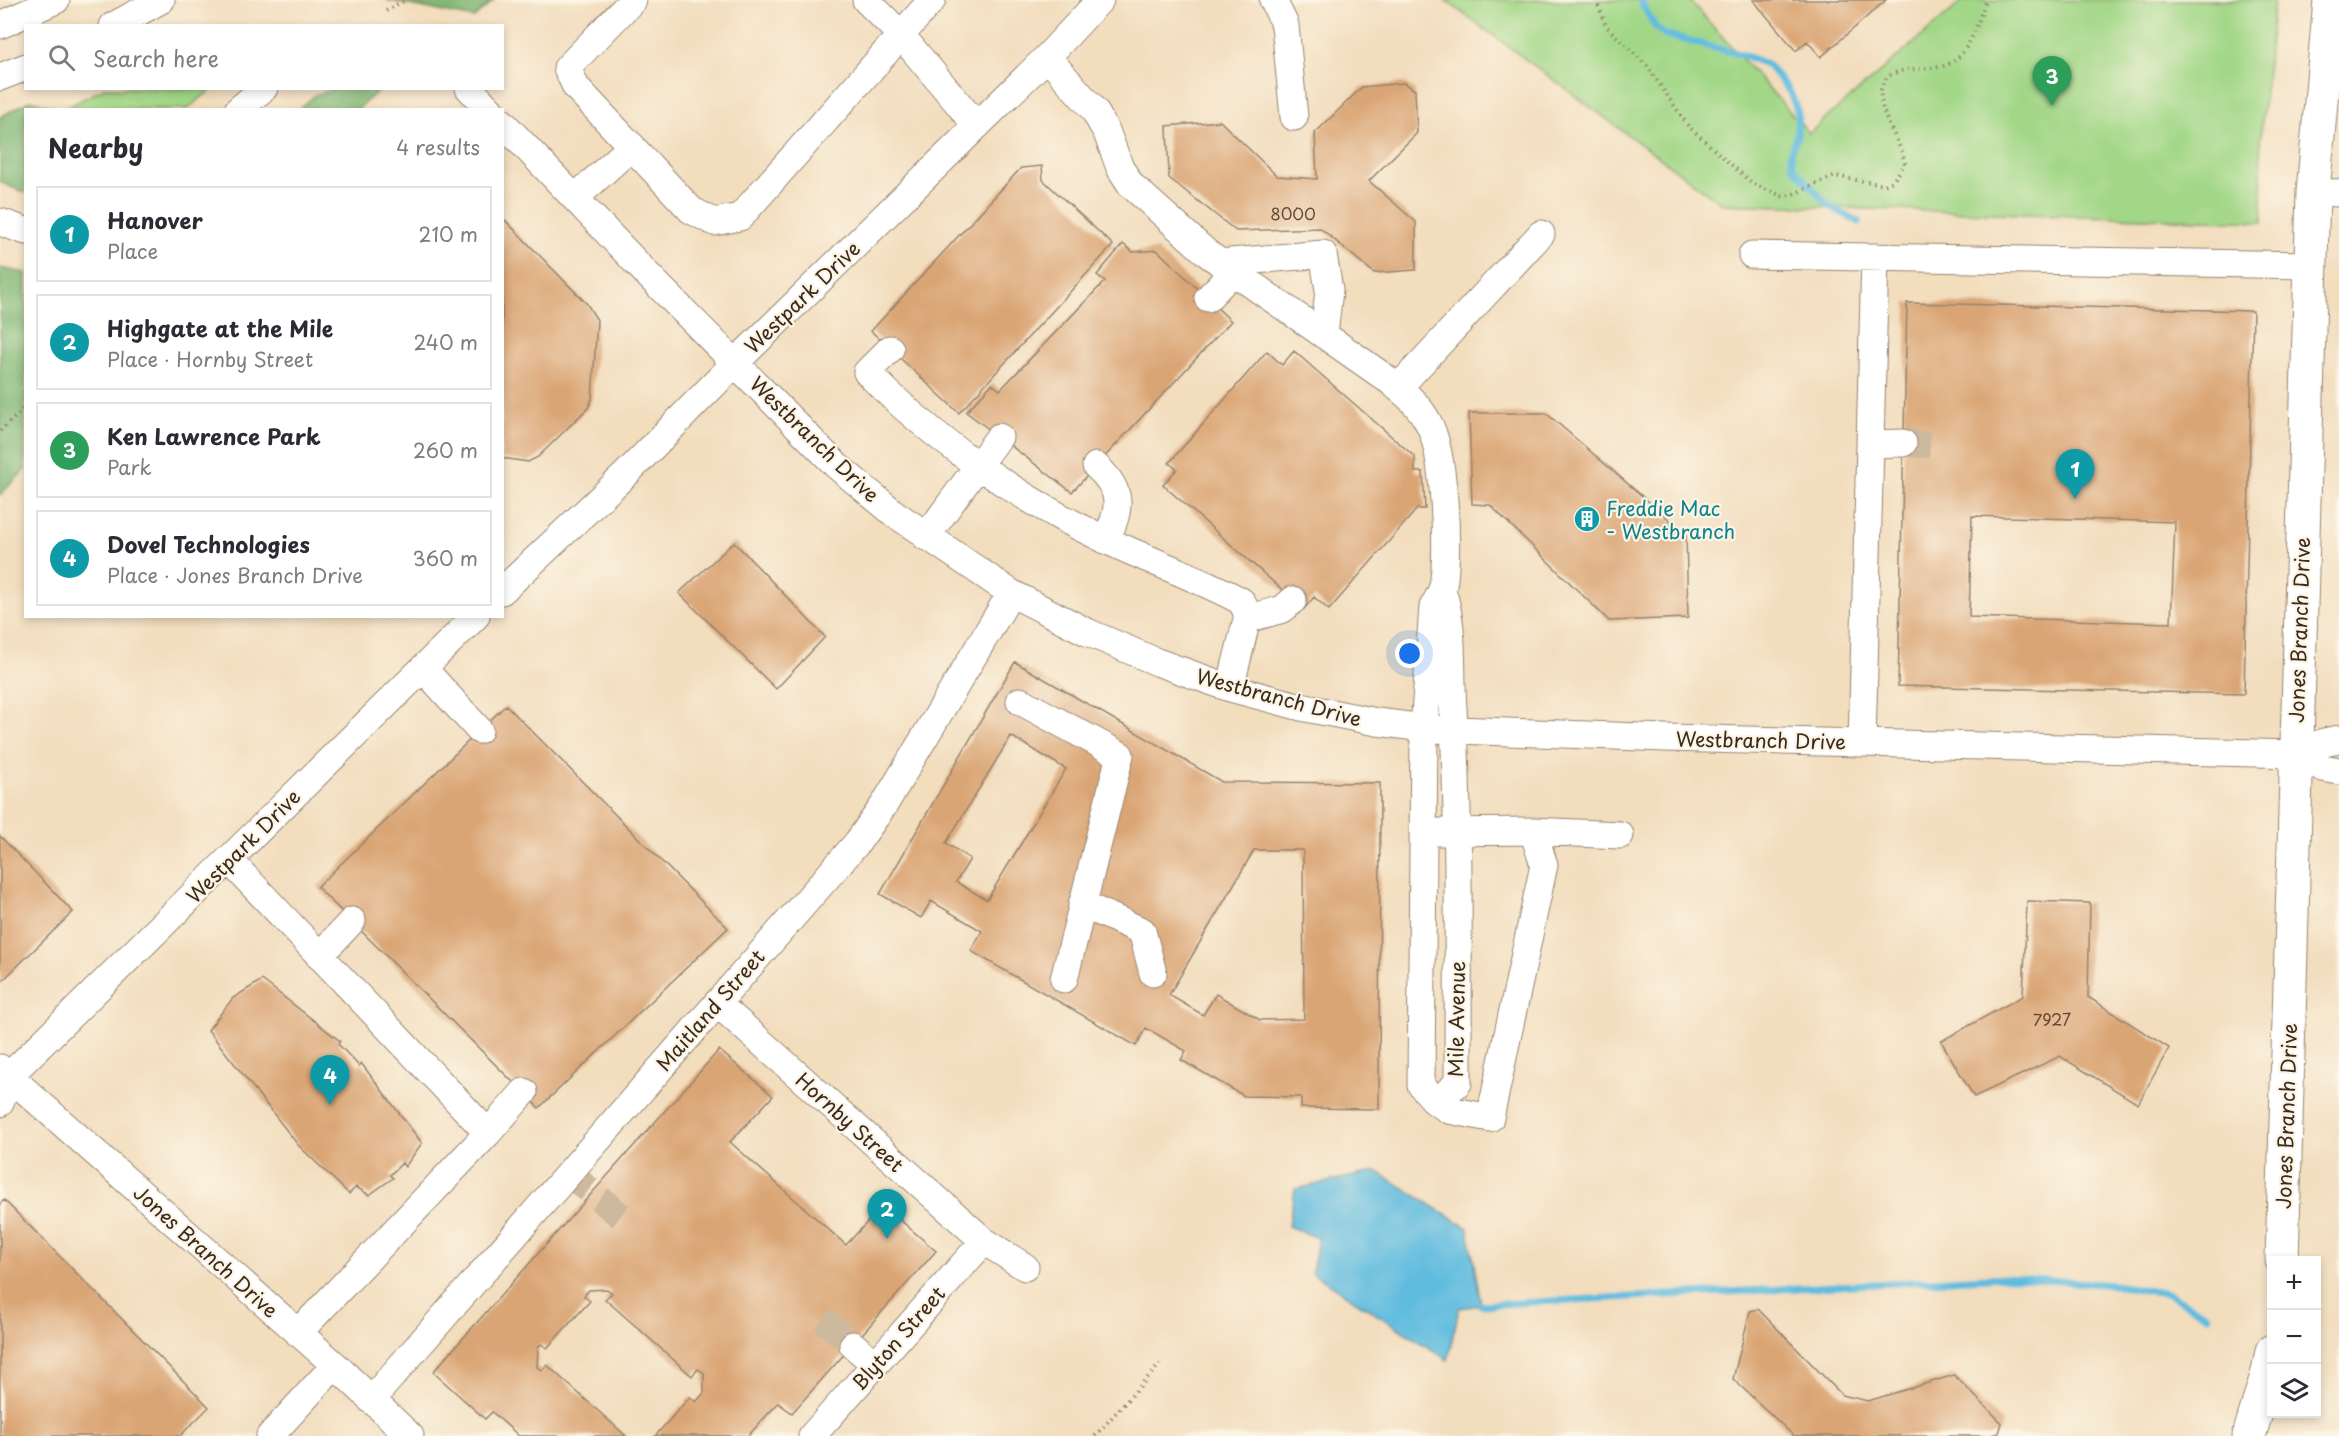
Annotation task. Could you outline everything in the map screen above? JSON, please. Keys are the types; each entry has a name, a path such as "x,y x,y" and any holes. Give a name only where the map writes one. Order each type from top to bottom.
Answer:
{"main road":[{"name":"Jones Branch Drive","path":"2282,1256 2310,265 2326,192 2330,0"},
{"path":"2249,1436 2269,1364"}],"street":[{"path":"0,26 56,0"},
{"path":"117,24 161,0"},
{"path":"633,0 567,68 576,87 691,210 714,222 740,217 932,0"},
{"path":"866,0 900,34 977,126"},
{"name":"Westpark Drive","path":"504,589 627,473 736,362 1047,57 1100,0"},
{"path":"1273,0 1285,25 1294,117"},
{"path":"1047,57 1094,110 1107,133 1120,168 1131,185 1191,240 1398,388 1417,406 1429,423 1438,454 1445,560 1442,590"},
{"path":"0,77 24,68"},
{"path":"240,108 262,90"},
{"path":"471,90 488,108"},
{"name":"Westbranch Drive","path":"504,124 837,466 926,537 1011,593 1087,632 1157,662 1230,688 1300,707 1424,728 1665,738 2296,754"},
{"path":"575,198 632,146"},
{"path":"0,222 24,230"},
{"path":"1398,388 1541,234"},
{"path":"1227,267 1323,254 1329,290 1324,335"},
{"path":"1752,255 2310,265"},
{"path":"1862,743 1875,257"},
{"path":"1208,298 1227,267"},
{"path":"890,349 867,372 916,418 980,467 1105,540 1241,601 1247,612 1247,619 1230,688"},
{"path":"926,537 980,467 999,437"},
{"path":"1870,444 1903,443"},
{"path":"1096,466 1109,477 1118,502 1115,523 1105,540"},
{"name":"Mile Avenue","path":"1442,590 1450,614 1458,775 1458,1083 1436,1102 1421,1085 1424,728 1433,607 1442,590"},
{"name":"Maitland Street","path":"371,1400 871,825 1011,593"},
{"path":"1247,619 1282,609 1293,600"},
{"name":"Westpark Drive","path":"0,1103 3,1073 229,860 474,618"},
{"path":"423,668 479,730"},
{"path":"1020,701 1120,755 1064,979"},
{"path":"2296,754 2324,742 2339,739"},
{"path":"2296,754 2323,768 2339,771"},
{"path":"1423,832 1533,831 1620,835"},
{"path":"1436,1102 1449,1110 1490,1118 1544,865 1533,831"},
{"path":"229,860 488,1133"},
{"path":"1082,904 1142,931 1153,973"},
{"path":"319,956 352,921"},
{"name":"Hornby Street","path":"717,1003 984,1241 1025,1267"},
{"name":"Jones Branch Drive","path":"3,1073 335,1365 410,1436"},
{"path":"298,1333 524,1092"},
{"name":"Blyton Street","path":"812,1436 984,1241"},
{"path":"853,1345 875,1364"},
{"path":"270,1436 335,1365"}],"path":[{"path":"386,11 405,0"},
{"path":"1596,0 1606,26 1647,66 1689,127 1753,184 1782,196 1836,176 1884,185 1899,175 1905,164 1881,99 1884,84 1898,71 1932,68 1954,62 1973,32 1986,0"},
{"path":"0,431 24,409"},
{"path":"1095,1436 1160,1364"}],"green space":[{"path":"386,0 494,0 474,18"},
{"path":"1445,0 1689,0 1809,133 1964,0 2274,0 2260,143 2263,222 1722,204"},
{"path":"101,90 211,90 188,108 66,108"},
{"path":"331,90 379,90 359,108 300,108 315,95"},
{"path":"31,100 56,108 24,108 24,193 0,182 0,117"},
{"path":"0,268 24,273 24,471 0,495"}],"water":[{"path":"1376,1171 1468,1228 1481,1305 1459,1308 1448,1360 1312,1273 1318,1238 1288,1226 1295,1189"}],"building":[{"path":"1753,0 1886,0 1821,57 1807,41 1796,51"},
{"path":"1404,83 1415,90 1417,133 1369,181 1416,222 1416,270 1374,273 1320,228 1236,231 1169,178 1167,126 1220,121 1277,176 1317,179 1315,133 1362,87"},
{"path":"1042,166 1043,180 1113,245 959,413 871,331 1021,168"},
{"path":"504,219 587,304 597,320 592,399 588,408 538,457 528,462 504,458"},
{"path":"1123,244 1133,252 1157,250 1231,321 1072,492 966,412 992,384 1000,390 1105,281 1097,275"},
{"path":"1907,303 2253,311 2244,694 1898,686","holes":["1972,516 2175,522 2171,623 1969,617"]},
{"path":"1267,351 1282,365 1294,351 1415,457 1415,472 1423,472 1425,509 1417,509 1329,610 1314,597 1304,609 1163,485 1177,469 1169,463"},
{"name":"Freddie Mac - Westbranch","path":"1469,413 1546,413 1686,534 1688,618 1609,621 1490,505 1472,504"},
{"path":"734,542 825,637 776,689 679,593"},
{"path":"1015,662 1222,782 1380,783 1379,1109 1301,1108 1301,1097 1244,1096 1181,1060 1186,1051 1146,1028 1136,1046 971,951 982,931 931,901 921,918 880,894","holes":["1011,736 1066,769 987,900 956,882 970,859 946,843","1254,850 1303,850 1304,1019 1260,1020 1216,994 1203,1015 1169,995"]},
{"path":"506,705 728,928 539,1108 317,887"},
{"path":"0,836 73,912 0,983"},
{"path":"2027,901 2090,903 2088,997 2169,1048 2138,1104 2060,1056 1974,1097 1941,1041 2023,996"},
{"path":"262,980 340,1041 338,1044 359,1066 361,1063 422,1143 405,1167 402,1163 390,1175 393,1178 369,1195 356,1187 349,1194 298,1145 208,1030 233,998"},
{"path":"719,1050 773,1096 730,1142 846,1245 883,1205 936,1251 792,1413 778,1403 748,1436 655,1436 690,1397 696,1402 704,1393 704,1373 698,1369 692,1376 605,1299 612,1293 607,1289 589,1290 584,1296 590,1301 547,1348 541,1344 538,1347 537,1367 542,1370 547,1365 626,1436 519,1436 492,1412 485,1419 433,1372"},
{"path":"4,1200 209,1407 180,1436 0,1436 0,1204"},
{"path":"1758,1309 1842,1395 1868,1401 1954,1375 2002,1423 1999,1433 1987,1436 1794,1436 1733,1379 1750,1311"}],"waterway":[{"path":"1640,0 1656,28 1666,35 1746,56 1768,65 1790,92 1798,113 1797,135 1791,153 1793,167 1829,206 1859,222"},
{"path":"1481,1305 2006,1277 2115,1285 2169,1294 2208,1316"}],"tunnel":[{"path":"1903,443 1936,445"},
{"path":"568,1173 622,1217"},
{"path":"823,1319 853,1345"}],"place":[{"name":"Ken Lawrence Park","path":"2052,106"},
{"name":"Hanover","path":"2075,499"},
{"name":"Freddie Mac - Westbranch","path":"1587,519"},
{"name":"Dovel Technologies","path":"330,1105"},
{"name":"Highgate at the Mile","path":"887,1239"}]}
